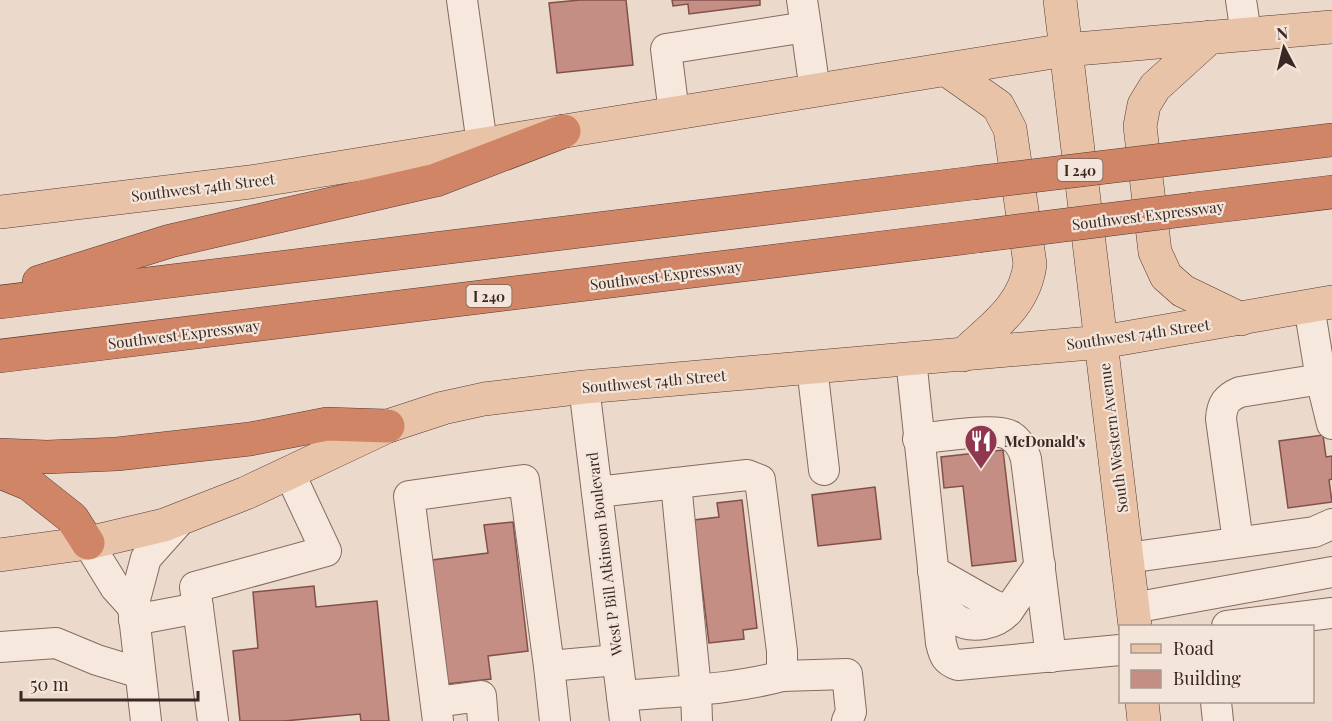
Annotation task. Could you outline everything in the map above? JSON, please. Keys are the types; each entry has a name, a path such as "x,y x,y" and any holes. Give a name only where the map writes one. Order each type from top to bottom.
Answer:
{"highway":[{"path":"0,294 170,241 436,180 564,131"},
{"name":"I 240","path":"0,302 1332,140"},
{"name":"Southwest Expressway","path":"0,356 1332,192"},
{"path":"0,455 47,457 117,454 250,439 327,424 388,426"},
{"path":"0,472 29,484 72,518 88,543"}],"main road":[{"name":"South Western Avenue","path":"1060,0 1134,617"},
{"name":"Southwest 74th Street","path":"0,212 250,182 1065,50 1332,27"},
{"path":"1210,37 1155,87 1144,105 1140,126 1155,252 1166,276 1183,291 1241,319"},
{"path":"947,70 998,106 1010,129 1030,264 1026,285 1014,305 963,355"},
{"name":"Southwest 74th Street","path":"0,555 88,543 180,519 246,493 388,426 443,408 484,399 584,387 1102,342 1321,304"}],"street":[{"path":"462,0 482,144"},
{"path":"1241,0 1246,34"},
{"path":"674,113 666,49 804,13 816,91"},
{"path":"1321,304 1321,379 1332,424"},
{"path":"911,359 941,644 948,661 958,665 1119,650"},
{"path":"812,368 824,470"},
{"path":"1238,542 1221,419 1222,405 1230,396 1240,392 1321,379"},
{"name":"West P Bill Atkinson Boulevard","path":"584,387 623,708"},
{"path":"918,439 997,432 1011,436 1023,450 1051,657"},
{"path":"213,721 195,587 326,551 289,472"},
{"path":"597,492 747,475 760,480 782,663"},
{"path":"483,721 481,696 437,711 409,496 524,480 555,721"},
{"path":"676,483 697,721"},
{"path":"146,721 134,613 146,558 180,519"},
{"path":"1127,558 1314,532 1332,524"},
{"path":"88,543 134,613"},
{"path":"934,582 1008,611 1040,565"},
{"path":"1134,617 1332,572"},
{"path":"134,613 198,608"},
{"path":"1242,625 1332,613"},
{"path":"0,647 56,643 97,660 140,673"},
{"path":"549,666 617,660"},
{"path":"623,708 696,690 782,663 847,674 851,711 847,721"}],"building":[{"path":"626,0 633,65 557,73 549,3"},
{"path":"672,0 760,0 760,5 689,14 688,4 673,6"},
{"path":"1323,435 1326,457 1332,456 1332,479 1329,480 1332,502 1288,508 1279,441"},
{"path":"1003,450 1016,561 972,566 963,486 944,488 941,457"},
{"path":"875,487 881,539 818,546 812,495"},
{"path":"742,500 757,628 743,630 744,639 709,643 694,520 719,517 717,503"},
{"path":"513,522 528,651 488,656 491,679 446,684 432,560 488,553 484,525"},
{"path":"314,586 316,607 377,601 389,721 361,721 360,714 284,721 240,721 233,651 258,648 253,592"}],"place":[{"name":"McDonald's","path":"981,470"}]}
